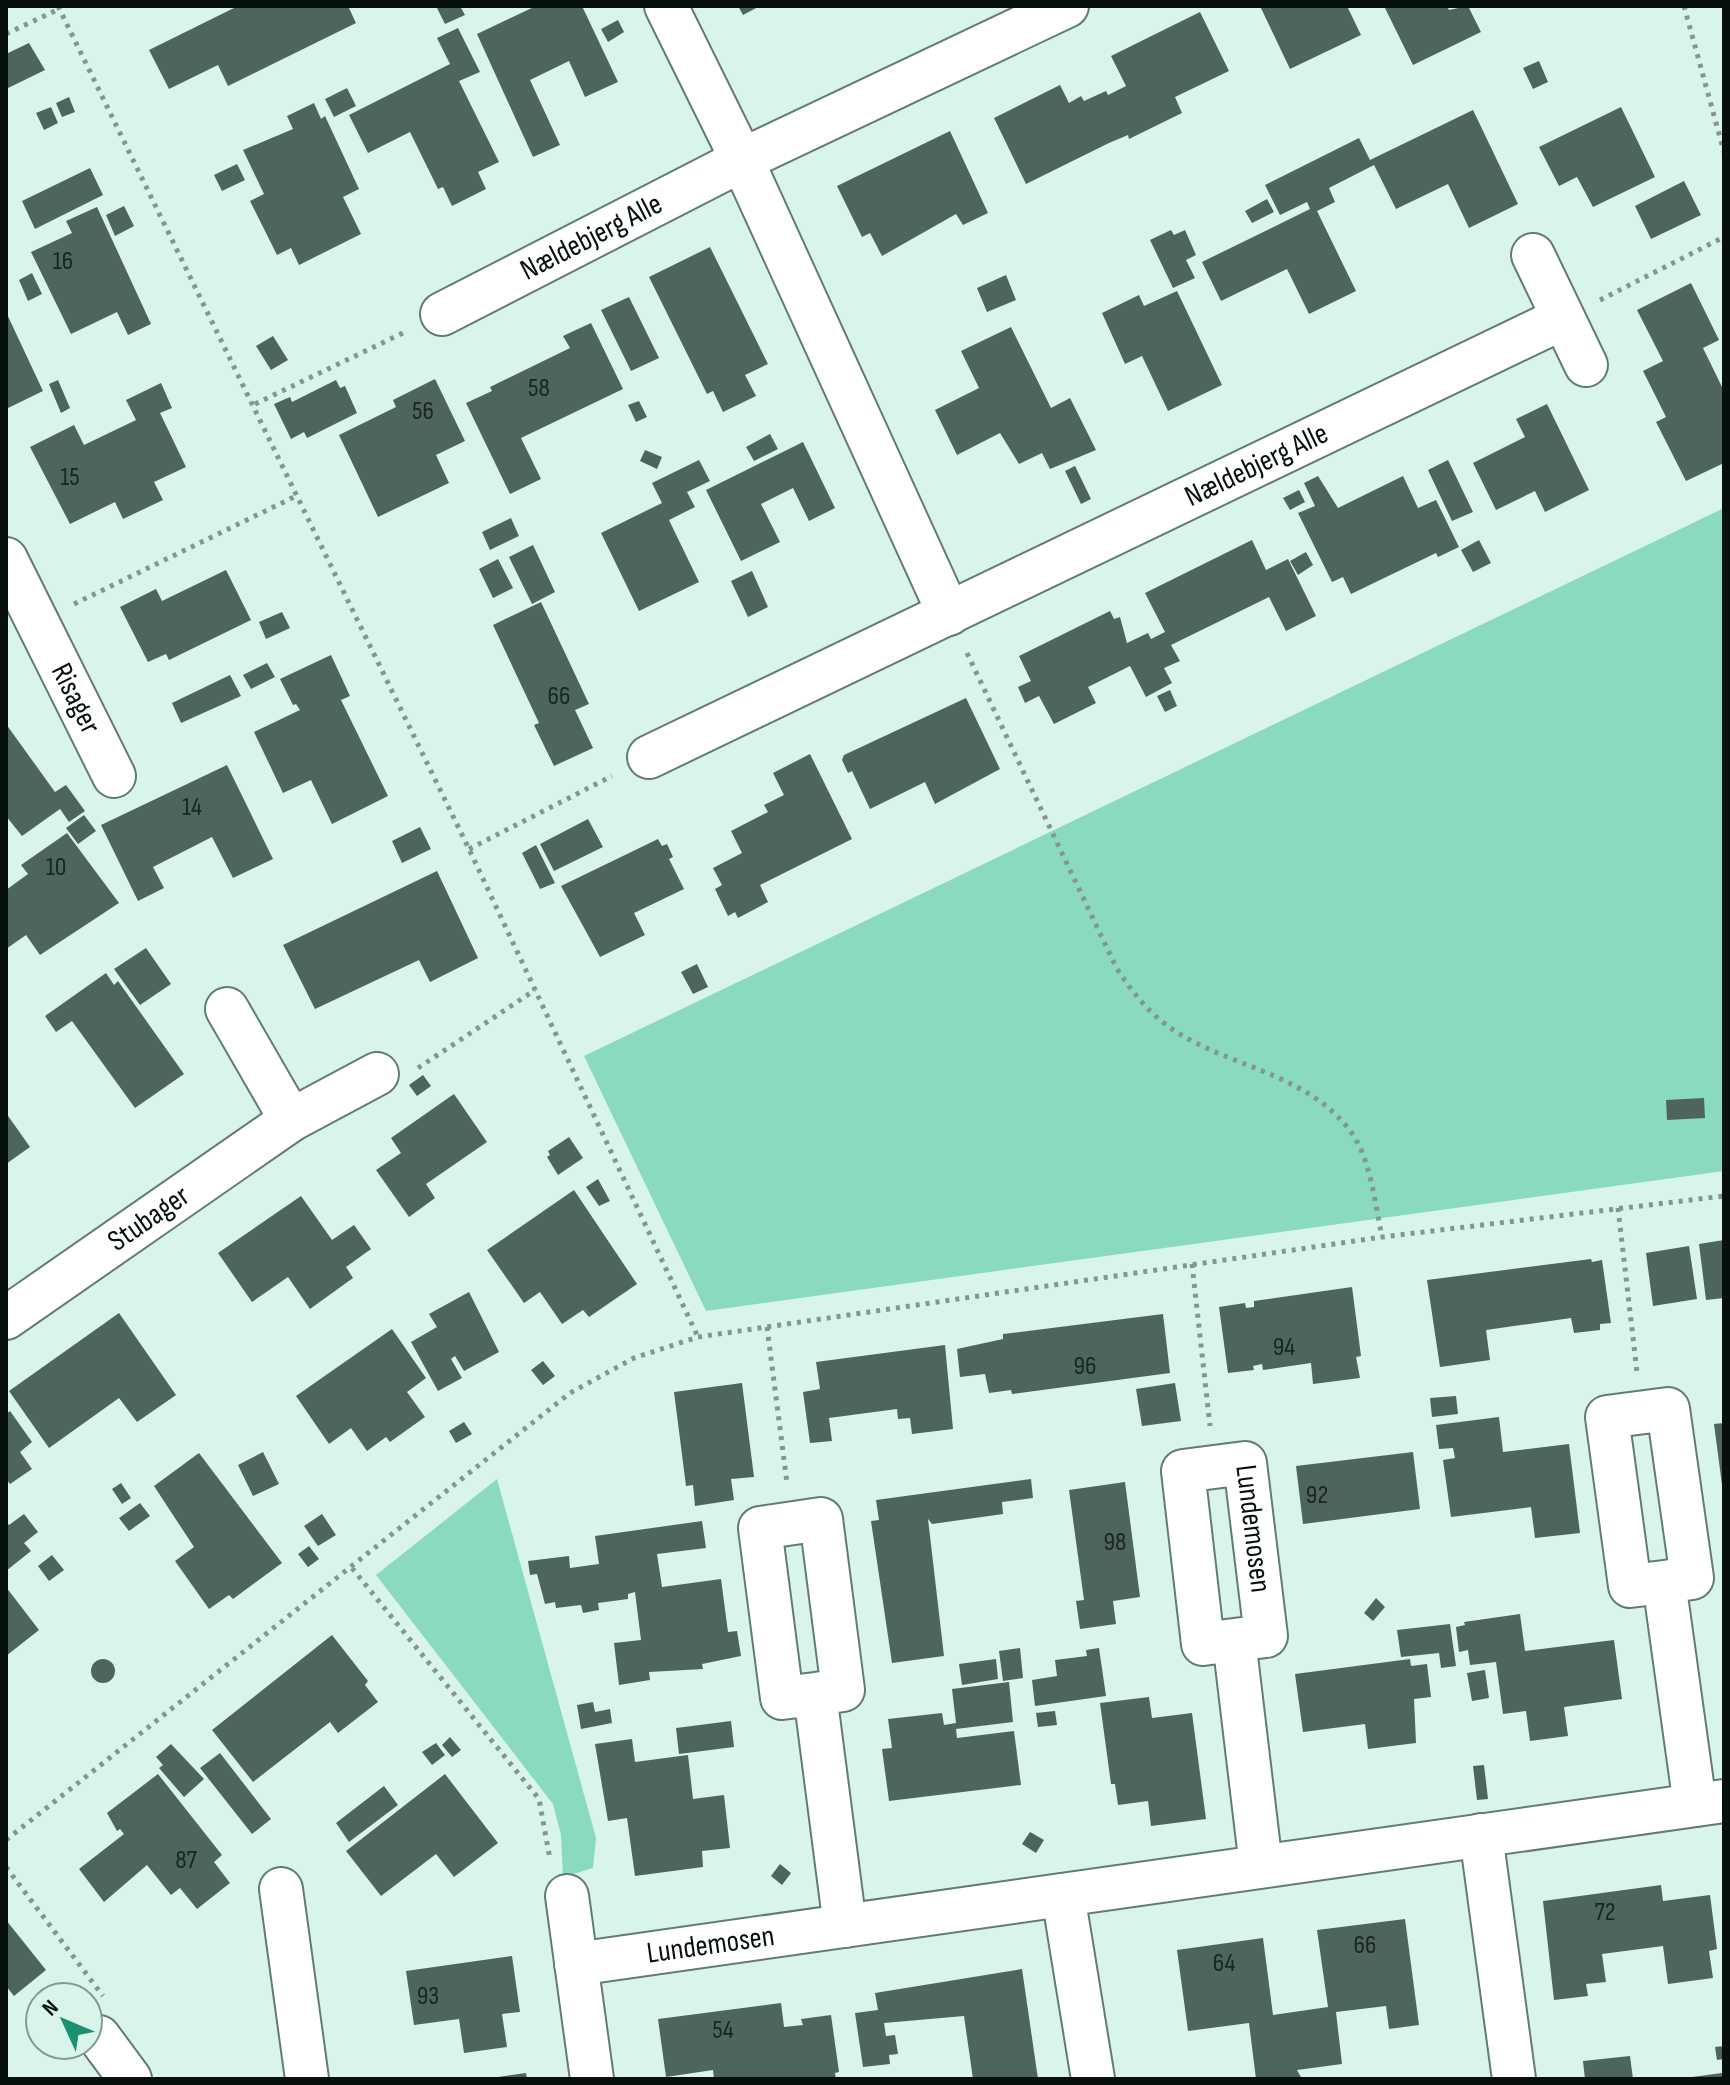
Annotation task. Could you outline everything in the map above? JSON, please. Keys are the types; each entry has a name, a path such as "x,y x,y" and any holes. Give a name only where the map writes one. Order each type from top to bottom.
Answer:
{"street":[{"path":"666,6 742,160 949,614"},
{"name":"Nældebjerg Alle","path":"442,314 742,160 1067,6"},
{"path":"1533,255 1586,365"},
{"name":"Nældebjerg Alle","path":"649,757 1563,318"},
{"name":"Risager","path":"6,559 21,626 114,776"},
{"path":"227,1009 291,1120"},
{"name":"Stubager","path":"6,1318 291,1120 377,1074"},
{"path":"1668,1409 1692,1578 1664,1582 1630,1586 1607,1417 1668,1409"},
{"name":"Lundemosen","path":"1245,1463 1266,1636 1234,1640 1203,1644 1183,1471 1245,1463"},
{"path":"821,1519 843,1690 815,1694 782,1698 760,1528 821,1519"},
{"name":"Lundemosen","path":"576,1964 1710,1803 1664,1582"},
{"name":"Lundemosen","path":"1234,1640 1261,1866"},
{"path":"815,1694 845,1926"},
{"path":"1481,1835 1514,2079"},
{"path":"281,1889 307,2079"},
{"path":"1063,1895 1093,2079"},
{"path":"567,1896 592,2079"},
{"path":"104,2044 130,2079"}],"path":[{"path":"1684,6 1724,152"},
{"path":"6,34 58,7 255,404 294,497 469,849 698,1337"},
{"path":"1563,318 1724,237"},
{"path":"255,404 442,314"},
{"path":"21,626 294,497"},
{"path":"949,614 1116,967 1138,1001 1179,1033 1283,1079 1327,1106 1352,1134 1365,1163 1382,1237"},
{"path":"469,849 649,757"},
{"path":"377,1074 400,1080 535,990"},
{"path":"6,1840 570,1393 634,1358 698,1337 1382,1237 1724,1196"},
{"path":"1618,1208 1641,1412"},
{"path":"1192,1264 1214,1466"},
{"path":"767,1327 793,1523"},
{"path":"352,1568 539,1799 553,1876 567,1896"},
{"path":"6,1867 91,1981"},
{"path":"104,1998 109,2005 104,2021"}],"green space":[{"path":"1724,508 1724,1171 706,1311 584,1056"},
{"path":"497,1479 596,1838 593,1868 563,1877 561,1835 553,1804 376,1575"}],"building":[{"path":"238,6 348,6 356,23 228,86 218,65 169,89 149,50"},
{"path":"436,6 460,6 465,15 445,24"},
{"path":"536,6 582,6 618,82 585,97 569,61 530,80 560,145 533,157 477,34"},
{"path":"738,6 760,6 743,15"},
{"path":"1260,6 1347,6 1361,35 1290,69"},
{"path":"1384,6 1447,6 1449,10 1468,6 1481,32 1413,65"},
{"path":"1200,12 1229,71 1175,97 1182,113 1129,139 1128,135 1109,143 1026,184 994,118 1060,85 1069,103 1081,96 1084,101 1106,91 1108,95 1126,86 1111,56"},
{"path":"618,20 624,32 608,42 601,29"},
{"path":"458,28 480,72 459,81 499,162 478,172 486,189 452,206 443,187 438,189 410,132 368,153 349,115 450,64 437,38"},
{"path":"29,43 45,70 6,89 6,54"},
{"path":"1539,61 1548,82 1533,89 1523,68"},
{"path":"347,88 356,106 334,117 325,99"},
{"path":"69,97 75,112 62,117 56,103"},
{"path":"314,103 321,119 325,116 359,189 343,197 361,234 299,265 291,248 277,255 250,201 264,194 243,150 293,129 287,116"},
{"path":"51,107 58,123 44,130 36,113"},
{"path":"1621,107 1655,177 1593,207 1577,177 1559,186 1539,147"},
{"path":"1473,110 1518,204 1469,228 1448,184 1396,209 1374,165 1329,188 1335,202 1317,211 1356,291 1309,314 1287,269 1221,301 1202,262 1310,209 1307,202 1280,215 1265,185 1359,138 1370,160"},
{"path":"950,131 988,213 963,225 956,214 882,256 870,233 862,237 837,186"},
{"path":"237,164 245,180 222,191 214,175"},
{"path":"90,168 103,195 35,229 22,201"},
{"path":"1684,181 1701,215 1651,239 1635,206"},
{"path":"1267,199 1274,212 1252,223 1245,211"},
{"path":"124,206 134,226 115,236 106,215"},
{"path":"97,207 151,324 128,335 117,312 71,334 31,252 72,233 66,221"},
{"path":"1171,230 1174,235 1185,230 1196,255 1186,260 1195,278 1173,288 1150,240"},
{"path":"710,247 768,364 745,375 756,396 723,412 713,391 707,394 649,277"},
{"path":"32,273 42,294 28,301 19,280"},
{"path":"1006,275 1016,300 987,312 977,288"},
{"path":"1691,283 1719,340 1703,348 1724,391 1724,463 1686,481 1656,422 1666,417 1643,371 1663,361 1637,310"},
{"path":"1177,291 1222,385 1168,411 1142,356 1125,364 1102,313 1139,295 1144,306"},
{"path":"629,297 659,358 631,371 601,310"},
{"path":"6,312 43,391 6,409"},
{"path":"591,323 623,389 521,438 541,479 510,494 466,403 492,391 490,387 570,348 563,336"},
{"path":"1011,327 1051,408 1070,398 1096,450 1050,469 1042,453 1019,464 1000,433 957,455 935,410 979,388 961,351"},
{"path":"273,336 288,360 271,370 256,346"},
{"path":"435,379 465,441 436,455 449,483 378,517 339,435 396,407 393,400"},
{"path":"58,380 70,408 61,413 49,384"},
{"path":"336,380 340,388 345,386 357,413 307,438 304,432 291,439 274,404 290,397 292,402"},
{"path":"161,383 172,408 160,413 186,467 154,482 163,500 123,519 115,502 70,524 30,447 74,425 84,445 136,420 126,400"},
{"path":"639,401 647,417 636,422 628,405"},
{"path":"1547,404 1589,490 1545,512 1535,491 1496,510 1473,463 1525,437 1516,419"},
{"path":"770,434 778,449 754,461 746,447"},
{"path":"803,442 835,508 809,521 793,488 761,504 780,542 741,561 706,490"},
{"path":"645,450 662,457 657,469 640,461"},
{"path":"699,460 710,481 687,492 695,507 669,520 699,582 639,611 601,533 662,503 652,483"},
{"path":"1448,460 1473,512 1452,521 1428,470"},
{"path":"1075,466 1091,499 1081,504 1065,471"},
{"path":"1318,476 1338,508 1403,476 1418,508 1436,500 1459,547 1438,557 1436,553 1351,594 1343,577 1332,582 1298,513 1315,506 1304,483"},
{"path":"1299,490 1305,502 1290,510 1283,498"},
{"path":"511,518 519,536 490,550 482,532"},
{"path":"1252,540 1266,570 1288,559 1316,616 1286,631 1269,597 1171,645 1180,661 1164,668 1172,683 1146,697 1130,666 1088,687 1096,703 1054,724 1039,696 1025,703 1018,687 1031,681 1019,656 1110,611 1114,619 1120,617 1127,643 1148,633 1151,639 1165,632 1145,593"},
{"path":"1479,540 1491,563 1473,572 1461,550"},
{"path":"533,545 555,592 532,604 509,557"},
{"path":"1306,552 1313,565 1298,575 1290,561"},
{"path":"498,559 513,588 493,598 479,569"},
{"path":"226,570 251,620 169,660 166,654 148,662 120,607 156,589 162,601"},
{"path":"752,571 768,607 748,617 731,581"},
{"path":"541,602 589,704 575,710 593,748 554,766 534,725 539,723 493,625"},
{"path":"282,612 290,628 266,639 259,622"},
{"path":"331,655 350,696 341,700 388,796 332,824 311,780 283,793 254,732 300,710 296,704 293,705 280,679"},
{"path":"267,663 275,677 251,689 243,675"},
{"path":"230,675 241,696 181,723 172,703"},
{"path":"1170,690 1177,706 1165,712 1157,696"},
{"path":"966,698 1000,769 935,804 925,782 870,809 852,771 848,773 842,760 844,755"},
{"path":"6,724 55,792 66,785 85,811 69,822 60,809 22,836 6,816"},
{"path":"810,754 852,839 760,885 768,902 738,918 735,912 728,916 715,889 722,885 713,868 742,853 731,831 768,812 764,805 784,795 773,773"},
{"path":"227,765 273,859 233,878 212,837 153,867 164,888 138,901 101,825"},
{"path":"84,815 96,831 78,844 66,828"},
{"path":"588,819 603,847 554,871 540,844"},
{"path":"420,827 431,849 402,863 392,841"},
{"path":"67,833 119,903 40,955 26,935 6,949 6,890 28,874 21,865"},
{"path":"658,839 662,846 667,844 673,857 669,859 684,889 634,913 645,935 600,957 561,886"},
{"path":"536,845 555,883 540,889 522,853"},
{"path":"437,871 478,958 430,982 419,960 315,1009 283,945"},
{"path":"146,948 171,984 140,1005 114,969"},
{"path":"697,964 708,987 693,994 681,972"},
{"path":"106,973 114,985 118,981 184,1074 135,1108 72,1021 56,1032 45,1016"},
{"path":"423,1075 431,1086 417,1096 409,1085"},
{"path":"454,1094 487,1142 426,1184 435,1198 409,1217 376,1170 401,1153 391,1138"},
{"path":"1704,1098 1705,1118 1667,1120 1666,1100"},
{"path":"6,1113 30,1147 6,1164"},
{"path":"569,1137 583,1158 558,1175 547,1157 550,1155 548,1151"},
{"path":"598,1179 610,1201 599,1206 586,1187"},
{"path":"574,1190 637,1284 589,1317 583,1310 562,1324 540,1292 524,1303 487,1250"},
{"path":"301,1196 332,1240 354,1225 371,1249 346,1267 353,1278 310,1309 288,1277 252,1302 218,1253"},
{"path":"1724,1240 1724,1298 1706,1300 1699,1244"},
{"path":"1689,1246 1697,1299 1653,1306 1646,1253"},
{"path":"1591,1259 1592,1262 1602,1260 1611,1323 1600,1324 1600,1330 1574,1333 1571,1318 1486,1330 1490,1360 1440,1367 1427,1280"},
{"path":"1352,1287 1361,1356 1356,1357 1360,1378 1313,1384 1311,1363 1263,1370 1262,1364 1253,1366 1254,1370 1228,1373 1219,1307 1245,1303 1246,1308 1254,1307 1254,1301"},
{"path":"469,1292 499,1352 464,1371 455,1356 451,1359 462,1378 438,1391 411,1342 437,1327 429,1314"},
{"path":"119,1313 176,1395 137,1422 119,1398 49,1448 9,1391"},
{"path":"1163,1314 1170,1373 1012,1394 1011,1390 989,1393 985,1374 960,1377 957,1349 1003,1339 1003,1334"},
{"path":"392,1329 426,1378 407,1392 425,1417 390,1442 386,1437 367,1451 351,1428 329,1444 296,1396"},
{"path":"945,1345 953,1429 912,1434 910,1418 898,1419 897,1409 829,1418 832,1441 810,1443 803,1392 820,1389 816,1362"},
{"path":"543,1361 555,1376 543,1385 531,1370"},
{"path":"742,1383 754,1477 731,1479 734,1500 695,1506 693,1485 686,1486 674,1392"},
{"path":"1175,1383 1181,1421 1142,1426 1136,1389"},
{"path":"1456,1396 1458,1414 1432,1417 1430,1398"},
{"path":"10,1411 32,1442 20,1452 32,1469 10,1484 6,1479 6,1414"},
{"path":"1499,1417 1503,1452 1569,1444 1580,1533 1535,1538 1531,1507 1451,1517 1443,1460 1455,1458 1453,1448 1439,1449 1436,1425"},
{"path":"464,1422 472,1434 456,1443 449,1431"},
{"path":"1724,1423 1724,1485 1722,1485 1714,1424"},
{"path":"263,1452 279,1484 253,1496 238,1465"},
{"path":"1413,1452 1420,1509 1303,1524 1296,1466"},
{"path":"199,1453 282,1563 233,1599 229,1595 209,1609 175,1561 194,1547 154,1486"},
{"path":"1031,1479 1033,1498 1002,1502 1003,1514 932,1524 928,1519 944,1656 892,1663 871,1521 879,1520 876,1500"},
{"path":"1125,1482 1140,1597 1113,1601 1116,1624 1080,1629 1076,1601 1084,1600 1069,1490"},
{"path":"121,1483 131,1498 122,1504 112,1489"},
{"path":"140,1503 150,1516 129,1531 119,1518"},
{"path":"24,1514 38,1532 24,1543 31,1551 6,1571 6,1522 9,1525"},
{"path":"322,1514 336,1535 318,1546 304,1526"},
{"path":"702,1521 706,1548 657,1554 662,1587 721,1579 728,1632 737,1631 741,1656 702,1664 703,1669 649,1672 650,1680 619,1685 614,1643 641,1640 635,1592 628,1594 628,1599 598,1603 599,1610 583,1613 581,1605 556,1608 555,1602 545,1604 537,1574 530,1575 528,1561 569,1556 570,1568 599,1564 595,1536"},
{"path":"309,1546 319,1559 308,1567 298,1554"},
{"path":"52,1555 64,1570 49,1581 38,1566"},
{"path":"6,1587 39,1630 6,1656"},
{"path":"1376,1598 1385,1607 1373,1621 1364,1613"},
{"path":"1520,1614 1525,1651 1614,1640 1622,1699 1564,1707 1568,1736 1530,1741 1526,1711 1503,1714 1496,1662 1470,1665 1468,1650 1459,1652 1456,1627 1465,1625 1464,1622"},
{"path":"1450,1624 1456,1666 1441,1668 1439,1653 1401,1657 1397,1630"},
{"path":"332,1635 368,1681 365,1685 378,1702 338,1733 330,1722 253,1782 212,1730"},
{"path":"1020,1648 1023,1678 1003,1681 999,1651"},
{"path":"1099,1648 1106,1696 1035,1706 1032,1680 1057,1676 1055,1660 1087,1656 1086,1650"},
{"path":"103,1659 111,1663 115,1671 111,1679 103,1683 95,1679 91,1671 95,1663"},
{"path":"996,1659 998,1679 962,1685 959,1664"},
{"path":"1410,1659 1411,1666 1427,1664 1431,1697 1414,1699 1416,1743 1368,1749 1365,1724 1303,1732 1295,1674"},
{"path":"1485,1670 1489,1698 1472,1701 1467,1673"},
{"path":"1009,1682 1013,1722 956,1729 957,1738 1014,1731 1021,1785 889,1801 882,1749 892,1748 888,1719 942,1713 944,1725 956,1723 952,1689"},
{"path":"1149,1697 1152,1718 1192,1713 1206,1819 1151,1826 1148,1801 1118,1805 1115,1784 1111,1784 1100,1703"},
{"path":"593,1702 595,1712 610,1709 612,1723 581,1729 577,1705"},
{"path":"1055,1711 1057,1725 1038,1727 1036,1713"},
{"path":"731,1721 734,1747 679,1754 676,1728"},
{"path":"450,1737 461,1750 452,1757 442,1745"},
{"path":"632,1739 635,1762 688,1755 693,1799 724,1795 730,1848 702,1851 703,1867 635,1876 627,1818 608,1821 595,1744"},
{"path":"436,1743 445,1755 432,1765 422,1752"},
{"path":"171,1744 204,1779 184,1797 159,1768 163,1765 156,1757"},
{"path":"220,1753 271,1819 252,1834 200,1768"},
{"path":"1484,1765 1488,1799 1477,1800 1473,1766"},
{"path":"158,1774 222,1855 214,1862 230,1883 197,1909 180,1888 171,1895 147,1865 104,1902 79,1869 124,1834 120,1829 117,1831 107,1813"},
{"path":"445,1774 498,1843 454,1877 436,1854 381,1896 346,1851"},
{"path":"384,1786 398,1805 349,1842 336,1823"},
{"path":"1030,1832 1044,1840 1036,1853 1022,1844"},
{"path":"780,1864 791,1873 782,1885 771,1876"},
{"path":"1661,1885 1663,1901 1710,1895 1717,1949 1709,1951 1713,1978 1668,1984 1663,1946 1602,1954 1606,1982 1586,1984 1588,1996 1554,2000 1543,1901"},
{"path":"1405,1919 1419,2025 1389,2029 1386,2006 1336,2012 1342,2064 1297,2070 1302,2079 1256,2079 1249,2023 1188,2031 1177,1950 1263,1938 1273,2015 1328,2007 1317,1930"},
{"path":"6,1920 46,1970 32,1981 24,1981 24,1988 14,1996 6,1986"},
{"path":"512,1956 520,2012 502,2014 507,2047 464,2053 459,2019 414,2025 406,1971"},
{"path":"1022,1969 1038,2079 973,2079 964,2016 884,2023 886,2036 895,2035 898,2054 889,2055 890,2064 863,2067 855,2013 878,2010 875,1993"},
{"path":"781,2003 784,2027 803,2025 801,2019 831,2015 839,2072 835,2073 836,2079 714,2079 713,2070 666,2077 658,2019"},
{"path":"1724,2046 1724,2059 1717,2060 1715,2047"},
{"path":"1630,2056 1633,2079 1585,2079 1583,2061"},
{"path":"526,2073 527,2079 498,2079 498,2077"},
{"path":"1722,2073 1723,2079 1692,2079 1692,2077"}]}
